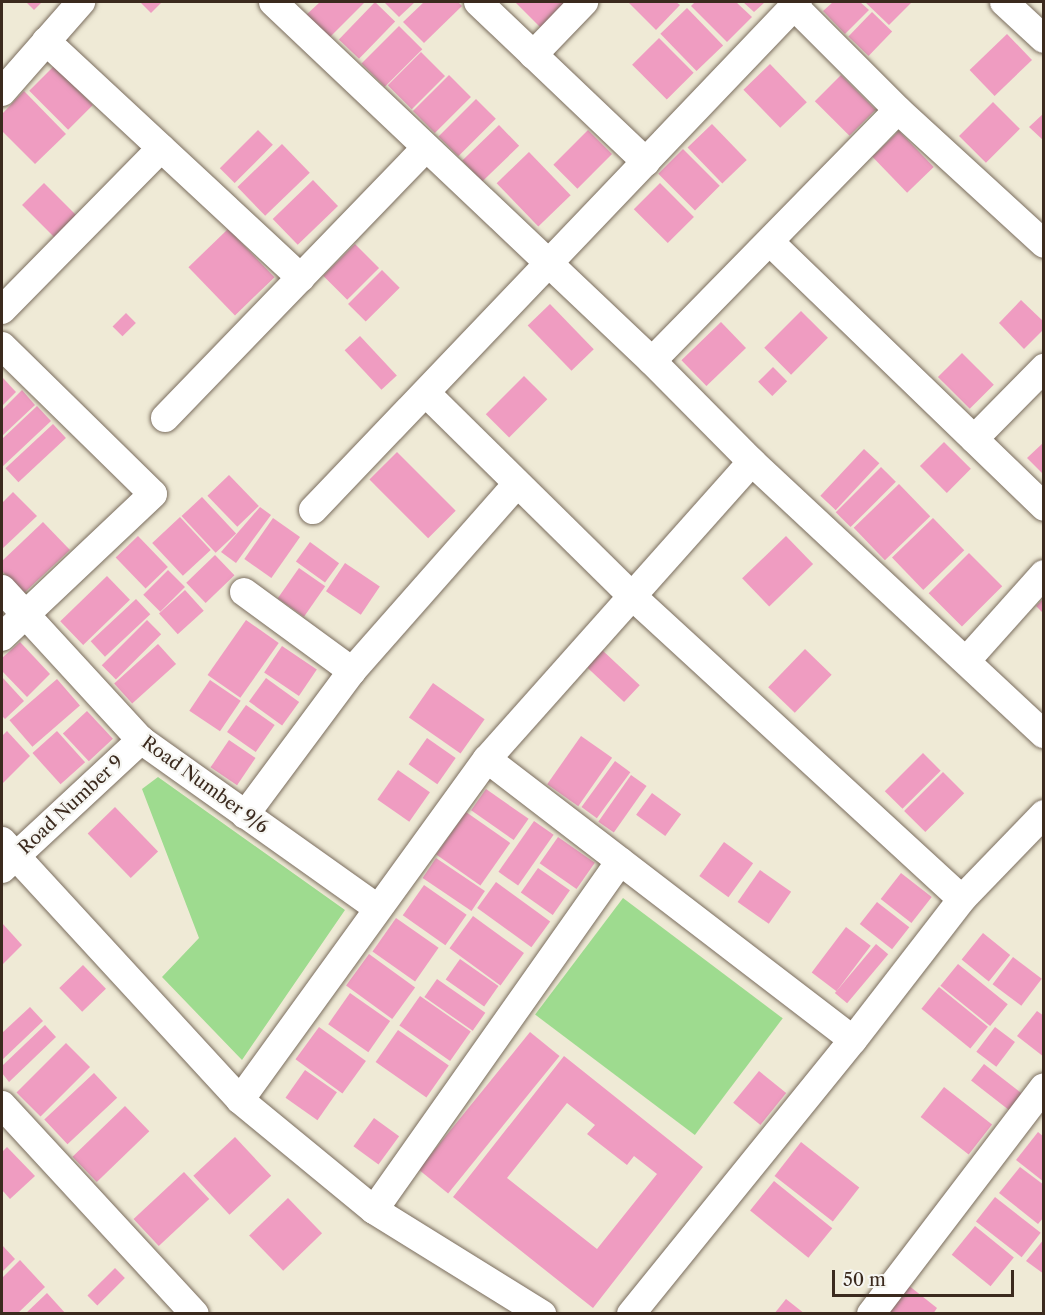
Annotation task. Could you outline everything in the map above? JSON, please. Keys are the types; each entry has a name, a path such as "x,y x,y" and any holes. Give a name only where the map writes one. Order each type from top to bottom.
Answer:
{"street":[{"path":"2,92 81,2"},
{"path":"273,2 652,361 752,462 1044,734"},
{"path":"478,2 646,162"},
{"path":"533,55 584,2"},
{"path":"1004,2 1044,39"},
{"path":"314,510 796,4 898,111 1044,244"},
{"path":"46,41 301,278"},
{"path":"652,361 898,111"},
{"path":"2,310 161,148"},
{"path":"165,418 426,148"},
{"path":"770,242 1044,507"},
{"path":"2,346 153,494 2,637"},
{"path":"974,439 1044,368"},
{"path":"426,393 631,595 962,899"},
{"path":"240,1100 487,759 752,462"},
{"path":"245,815 352,671 517,484"},
{"path":"967,660 1044,574"},
{"name":"Road Number 9/6","path":"2,589 141,740 377,908"},
{"path":"244,591 352,671"},
{"name":"Road Number 9","path":"6,856 141,740"},
{"path":"487,759 853,1040"},
{"path":"631,1314 853,1040 962,899 1044,814"},
{"path":"6,856 240,1100 374,1210 542,1314"},
{"path":"374,1210 621,861"},
{"path":"872,1314 1040,1098"},
{"path":"6,1118 195,1314"}],"green space":[{"path":"158,777 345,910 242,1060 162,977 199,938 142,789"},
{"path":"623,898 783,1018 695,1135 535,1015"}],"building":[{"path":"26,2 42,2 34,10"},
{"path":"140,2 162,2 151,13"},
{"path":"320,2 365,2 329,38 306,15"},
{"path":"375,2 395,21 359,59 339,39"},
{"path":"384,2 415,2 399,17"},
{"path":"424,2 458,2 462,6 424,43 403,22"},
{"path":"515,2 568,2 541,28"},
{"path":"628,2 676,2 680,5 656,30"},
{"path":"695,2 736,2 752,17 727,42 691,6"},
{"path":"743,2 765,2 754,12"},
{"path":"833,2 860,2 869,10 845,34 823,11"},
{"path":"865,2 909,2 911,3 889,25"},
{"path":"687,8 723,45 697,71 660,34"},
{"path":"872,12 892,31 869,56 848,36"},
{"path":"399,26 422,49 385,87 362,63"},
{"path":"1007,34 1032,60 995,96 970,70"},
{"path":"659,38 694,73 667,100 632,65"},
{"path":"421,52 445,76 412,109 388,85"},
{"path":"770,64 807,102 780,128 743,90"},
{"path":"54,66 93,105 68,130 29,91"},
{"path":"449,75 471,97 435,133 413,111"},
{"path":"841,75 876,110 849,136 815,101"},
{"path":"24,91 66,134 35,164 2,131 2,114"},
{"path":"476,99 496,119 458,156 439,136"},
{"path":"993,102 1020,129 986,163 959,136"},
{"path":"1044,113 1044,141 1029,127"},
{"path":"712,124 747,160 722,184 688,148"},
{"path":"499,125 519,146 482,181 462,160"},
{"path":"258,130 273,145 235,183 220,168"},
{"path":"588,130 612,154 577,189 553,165"},
{"path":"899,131 934,167 907,193 872,157"},
{"path":"282,144 310,173 265,216 237,187"},
{"path":"683,149 720,186 695,211 658,174"},
{"path":"529,152 571,195 538,226 497,183"},
{"path":"313,180 338,206 298,245 273,219"},
{"path":"44,183 77,216 55,238 22,205"},
{"path":"660,183 694,217 668,243 634,209"},
{"path":"228,229 275,277 235,315 188,267"},
{"path":"355,244 379,268 347,300 323,276"},
{"path":"382,270 400,288 366,322 348,304"},
{"path":"1021,300 1044,322 1044,329 1024,349 999,323"},
{"path":"550,304 594,349 571,371 528,326"},
{"path":"801,311 828,338 791,375 764,348"},
{"path":"126,313 136,323 122,336 113,326"},
{"path":"721,322 746,348 706,386 681,360"},
{"path":"360,336 397,375 381,390 345,350"},
{"path":"962,353 994,385 970,409 938,377"},
{"path":"773,367 787,381 772,396 758,382"},
{"path":"524,376 547,399 509,438 486,414"},
{"path":"2,377 16,392 2,406"},
{"path":"22,390 35,405 2,436 2,410"},
{"path":"37,406 51,421 2,467 2,439"},
{"path":"53,424 66,438 18,482 5,468"},
{"path":"944,442 971,469 947,493 920,466"},
{"path":"1044,442 1044,475 1027,458"},
{"path":"864,449 879,463 836,510 820,496"},
{"path":"397,452 456,511 428,538 369,480"},
{"path":"881,467 896,482 851,527 836,512"},
{"path":"229,475 259,506 237,527 207,496"},
{"path":"899,484 930,516 885,560 854,528"},
{"path":"13,492 37,516 2,549 2,503"},
{"path":"202,497 236,534 216,553 182,516"},
{"path":"260,507 271,515 236,563 221,552"},
{"path":"180,517 211,550 183,576 152,543"},
{"path":"273,518 300,537 271,578 244,559"},
{"path":"933,518 964,550 923,590 892,558"},
{"path":"43,522 70,550 23,594 2,571 2,561"},
{"path":"138,536 168,567 146,588 116,558"},
{"path":"786,536 813,564 769,606 742,578"},
{"path":"310,542 339,563 325,583 296,561"},
{"path":"969,553 1002,586 962,627 929,593"},
{"path":"215,555 234,575 206,603 186,583"},
{"path":"345,563 380,586 361,615 326,591"},
{"path":"299,568 325,586 304,617 278,598"},
{"path":"168,570 185,587 160,612 143,595"},
{"path":"107,576 130,600 83,645 60,621"},
{"path":"185,590 204,611 178,634 159,613"},
{"path":"1044,598 1044,614 1036,606"},
{"path":"136,599 150,614 105,657 91,641"},
{"path":"147,620 161,634 116,679 102,665"},
{"path":"246,620 279,643 240,698 208,675"},
{"path":"20,642 50,674 27,697 2,671 2,658"},
{"path":"158,644 176,664 132,704 114,683"},
{"path":"282,646 317,669 299,696 264,673"},
{"path":"601,649 640,685 624,702 585,666"},
{"path":"805,649 832,675 795,713 768,687"},
{"path":"2,677 24,701 5,719 2,716"},
{"path":"266,678 299,702 282,726 249,701"},
{"path":"57,679 80,705 32,747 9,720"},
{"path":"210,680 241,701 220,731 189,711"},
{"path":"433,683 485,719 461,754 409,717"},
{"path":"246,705 275,725 256,752 227,732"},
{"path":"87,711 113,739 89,761 63,734"},
{"path":"7,731 30,756 2,784 2,736"},
{"path":"57,731 85,762 61,784 32,753"},
{"path":"581,736 612,758 578,806 547,784"},
{"path":"427,738 456,758 437,784 409,764"},
{"path":"229,740 256,758 237,785 211,767"},
{"path":"923,753 941,771 902,809 885,791"},
{"path":"615,761 630,772 597,818 581,807"},
{"path":"398,770 430,792 409,822 377,799"},
{"path":"943,772 964,793 925,832 904,811"},
{"path":"631,775 647,786 614,833 598,822"},
{"path":"486,789 529,819 514,840 471,810"},
{"path":"652,793 681,814 665,836 636,815"},
{"path":"115,807 158,852 131,878 88,833"},
{"path":"466,812 510,843 480,886 436,855"},
{"path":"534,821 554,835 518,886 498,872"},
{"path":"558,837 595,863 577,889 540,863"},
{"path":"724,842 753,863 728,897 699,876"},
{"path":"436,858 485,891 471,911 423,878"},
{"path":"538,868 570,890 553,915 521,893"},
{"path":"760,870 791,892 769,924 738,902"},
{"path":"901,873 932,897 911,923 881,899"},
{"path":"496,882 550,921 531,947 477,908"},
{"path":"424,885 467,915 445,945 403,915"},
{"path":"877,902 909,927 892,949 860,924"},
{"path":"473,916 524,953 500,985 449,948"},
{"path":"396,918 439,948 415,981 372,952"},
{"path":"2,923 22,945 2,965"},
{"path":"846,927 871,946 836,991 812,973"},
{"path":"983,933 1010,955 989,981 962,959"},
{"path":"876,944 888,954 847,1003 835,993"},
{"path":"369,954 415,988 392,1019 346,986"},
{"path":"1013,957 1042,979 1021,1006 993,984"},
{"path":"460,959 499,986 484,1006 446,979"},
{"path":"958,964 1008,1004 990,1026 940,986"},
{"path":"83,965 106,989 82,1012 59,988"},
{"path":"437,979 485,1013 473,1031 424,997"},
{"path":"939,987 988,1027 970,1048 921,1009"},
{"path":"350,993 390,1021 368,1052 328,1024"},
{"path":"420,996 471,1032 450,1061 399,1025"},
{"path":"30,1007 43,1021 2,1060 2,1033"},
{"path":"1037,1011 1044,1016 1044,1057 1017,1036"},
{"path":"45,1025 56,1037 9,1082 2,1073 2,1066"},
{"path":"319,1027 366,1061 342,1093 295,1059"},
{"path":"995,1027 1015,1042 996,1067 976,1052"},
{"path":"398,1030 449,1066 426,1098 376,1062"},
{"path":"530,1032 560,1056 448,1193 419,1170"},
{"path":"66,1043 90,1067 41,1117 17,1092"},
{"path":"564,1056 703,1167 593,1308 453,1197","holes":["567,1103 595,1125 587,1134 627,1165 634,1156 657,1174 597,1249 507,1178"]},
{"path":"984,1064 1022,1094 1009,1110 971,1081"},
{"path":"305,1070 337,1092 317,1120 285,1098"},
{"path":"759,1071 786,1093 760,1125 733,1103"},
{"path":"94,1073 117,1098 67,1144 44,1119"},
{"path":"944,1087 992,1125 969,1154 921,1117"},
{"path":"125,1106 149,1131 97,1182 72,1157"},
{"path":"374,1118 399,1136 379,1165 353,1146"},
{"path":"1038,1132 1044,1137 1044,1182 1016,1160"},
{"path":"235,1137 271,1176 229,1215 193,1176"},
{"path":"801,1142 859,1188 833,1221 775,1176"},
{"path":"7,1147 35,1176 10,1199 2,1190 2,1152"},
{"path":"1020,1167 1044,1185 1044,1217 1038,1224 999,1193"},
{"path":"184,1172 209,1199 159,1246 134,1219"},
{"path":"774,1181 832,1228 808,1258 750,1211"},
{"path":"995,1197 1041,1233 1022,1257 976,1221"},
{"path":"288,1198 322,1233 283,1271 249,1236"},
{"path":"975,1226 1014,1257 991,1286 952,1255"},
{"path":"1044,1239 1044,1274 1026,1261"},
{"path":"2,1245 15,1259 2,1272"},
{"path":"20,1260 45,1287 17,1314 2,1314 2,1278"},
{"path":"115,1268 125,1278 97,1305 87,1296"},
{"path":"908,1285 937,1308 933,1314 885,1314"},
{"path":"47,1293 66,1314 25,1314"},
{"path":"786,1299 805,1314 774,1314"}]}
